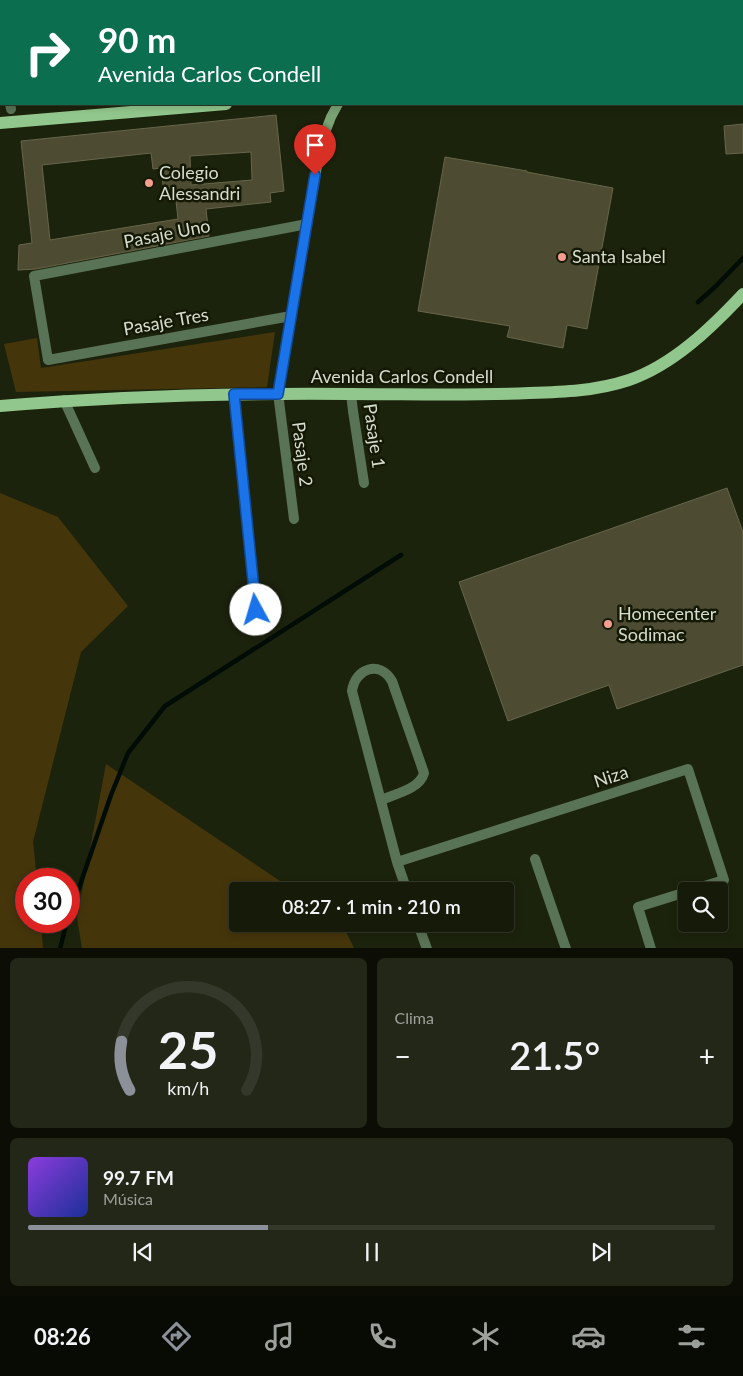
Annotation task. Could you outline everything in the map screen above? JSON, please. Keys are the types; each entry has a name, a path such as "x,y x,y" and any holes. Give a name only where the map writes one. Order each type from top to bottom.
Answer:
{"main road":[{"path":"0,123 125,108 201,105"},
{"name":"Avenida Carlos Condell","path":"0,406 64,400 234,394 472,396 581,391 609,386 631,379 661,365 682,350 728,310 743,294"}],"street":[{"path":"278,394 321,143 328,123 337,105"},
{"name":"Pasaje Uno","path":"48,360 34,276 306,224"},
{"name":"Pasaje Tres","path":"48,360 291,316"},
{"path":"234,394 256,610"},
{"name":"Pasaje 2","path":"278,394 294,519"},
{"name":"Pasaje 1","path":"352,394 352,411 364,483"},
{"path":"64,400 95,468"},
{"path":"381,800 417,785 423,778 424,773 392,681 381,670 369,669 355,679 352,691 397,862 404,882"},
{"name":"Niza","path":"397,862 688,769 724,880 718,882"},
{"path":"535,859 566,948"},
{"name":"Niza","path":"651,948 638,907 678,895"},
{"path":"421,932 427,948"}],"shaded area":[{"path":"275,332 267,387 16,392 4,344 37,338 41,368"},
{"path":"0,493 58,517 128,606 81,652 33,842 36,868 15,868 15,933 42,933 43,948 0,948"},
{"path":"106,764 282,882 229,882 229,932 346,932 354,948 82,948 80,933 80,902"}],"building":[{"path":"276,115 284,191 270,193 271,202 206,209 209,236 36,269 18,270 19,245 32,243 21,141","holes":["251,152 252,180 191,185 190,156","151,153 153,169 161,168 164,193 175,192 178,219 50,240 42,165"]},
{"path":"743,124 743,153 726,154 724,126"},
{"path":"445,157 613,188 587,329 567,325 563,348 507,337 510,326 418,311"},
{"name":"Homecenter Sodimac","path":"727,488 743,532 743,665 617,709 609,685 508,721 459,582"}],"waterway":[{"path":"698,302 743,258"},
{"path":"80,885 111,795 128,753 165,706 401,555"},
{"path":"60,948 64,933"}],"place":[{"name":"Colegio Alessandri","path":"149,183"},
{"name":"Santa Isabel","path":"562,257"},
{"name":"Homecenter Sodimac","path":"608,624"}],"route":[{"path":"256,610 234,412 234,394 278,394 315,175"}]}
